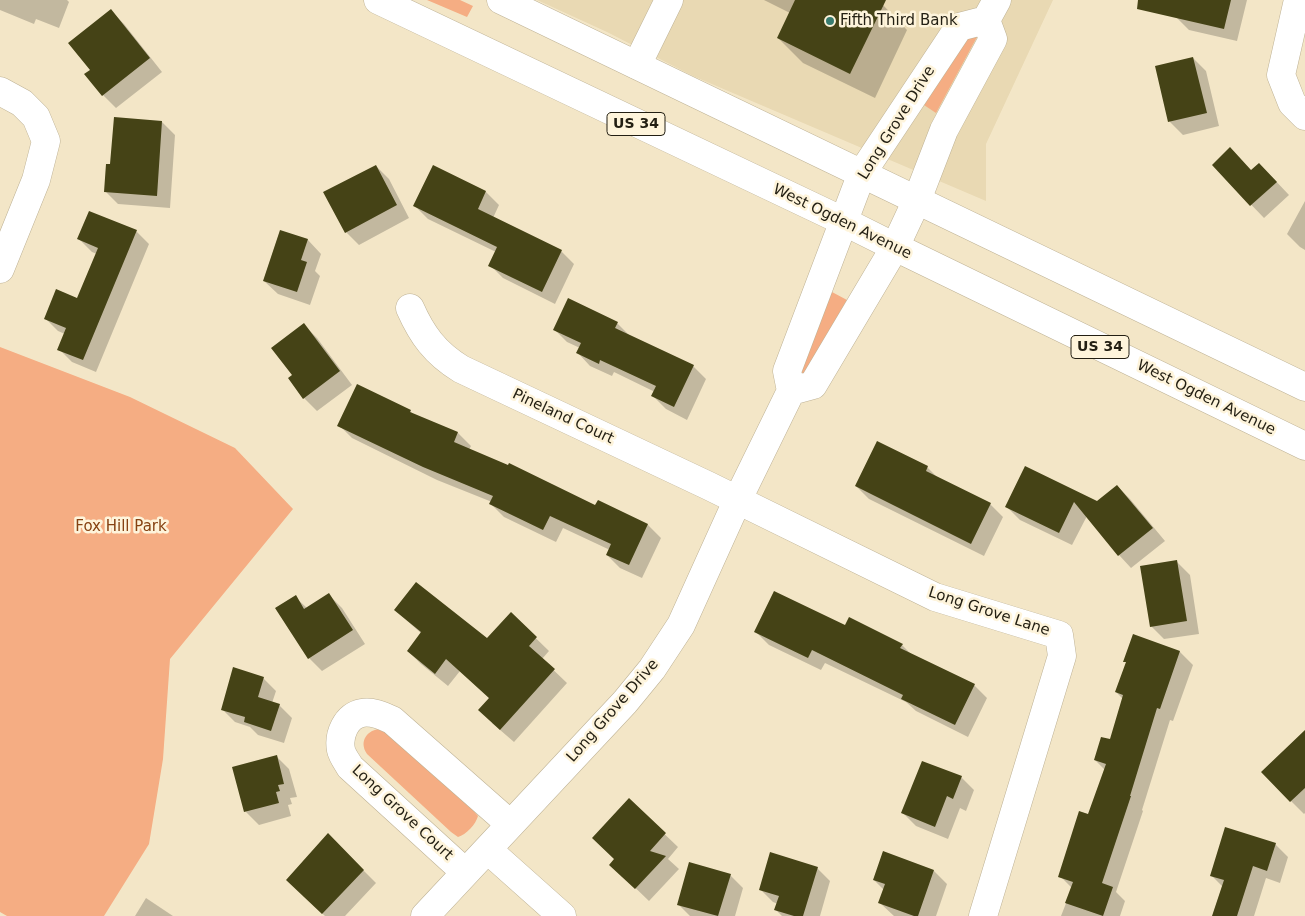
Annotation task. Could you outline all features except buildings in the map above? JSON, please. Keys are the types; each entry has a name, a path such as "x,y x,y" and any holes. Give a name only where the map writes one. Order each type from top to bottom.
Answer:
{"street":[{"name":"West Ogden Avenue","path":"378,0 843,221 1305,446"},
{"path":"501,0 1305,387"},
{"path":"637,65 669,0"},
{"path":"1298,0 1280,75 1292,103 1305,116"},
{"name":"Long Grove Drive","path":"425,916 625,702 652,669 681,625 738,500 792,391 787,371 862,173 959,27 991,10 994,39 944,130 917,200 895,247 812,385 792,391"},
{"path":"0,91 22,103 36,117 46,141 36,180 0,269"},
{"name":"Pineland Court","path":"410,308 421,332 450,362 461,369 738,500"},
{"name":"Long Grove Lane","path":"738,500 935,597 1059,635 1062,656 983,916"},
{"name":"Long Grove Court","path":"465,872 350,767 341,751 340,735 348,722 361,713 377,713 392,720 510,824"},
{"path":"488,850 562,916"}],"shaded area":[{"path":"537,0 1053,0 986,144 986,201 693,76 607,32"}],"green space":[{"path":"427,0 460,0 473,6 467,17"},
{"path":"971,33 978,35 936,113 924,105"},
{"path":"832,292 847,300 803,377 799,373"},
{"name":"Fox Hill Park","path":"0,347 130,397 235,448 293,509 170,659 163,759 149,844 104,916 7,916 0,912"},
{"path":"381,729 388,732 473,810 478,816 467,832 458,837 451,832 367,754 364,749 364,740 368,733"}],"place":[{"name":"Fifth Third Bank","path":"830,21"}]}
